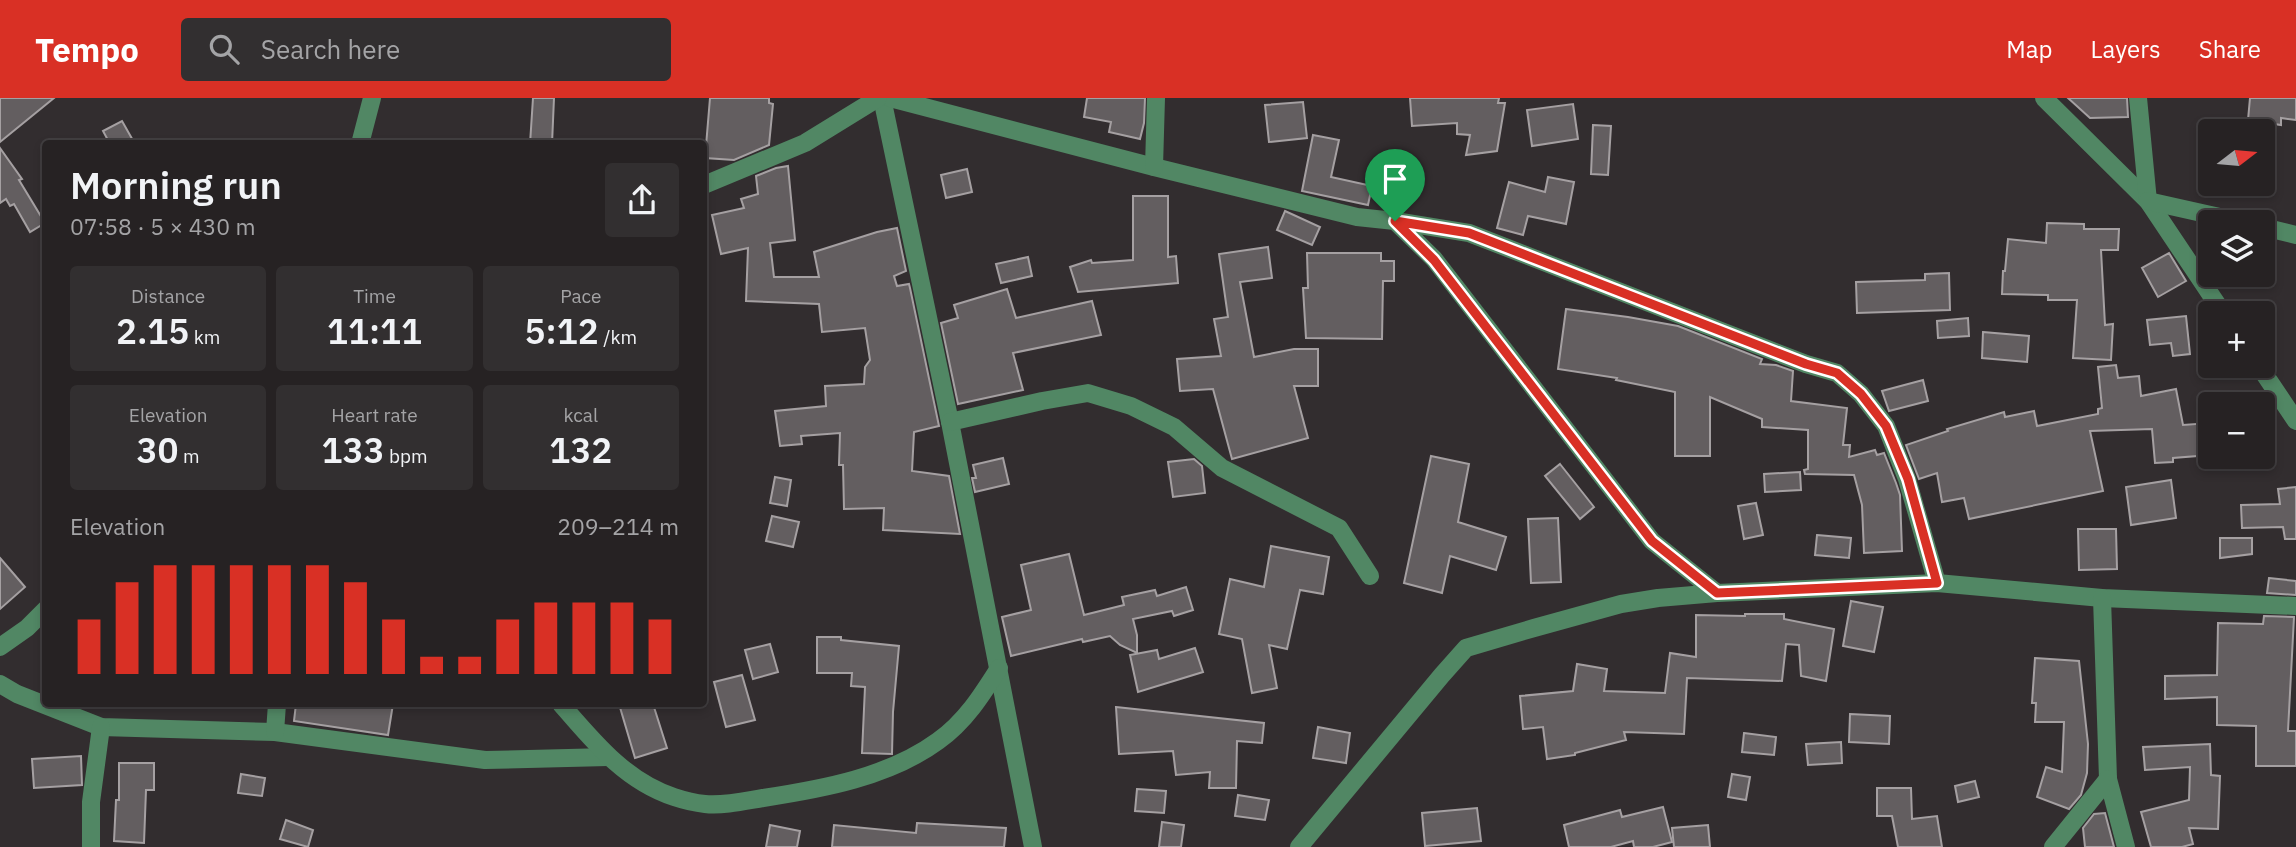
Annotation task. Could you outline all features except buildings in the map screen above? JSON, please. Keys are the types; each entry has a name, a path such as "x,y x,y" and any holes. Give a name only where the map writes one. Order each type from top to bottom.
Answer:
{"street":[{"path":"361,140 372,98"},
{"path":"707,184 805,143 880,98 950,422 1033,847"},
{"path":"890,98 1357,217 1469,233 1806,364 1837,373 1861,394 1886,426 1908,479 1937,583"},
{"path":"1154,167 1156,98"},
{"path":"2044,98 2148,201 2215,301"},
{"path":"2138,98 2148,201"},
{"path":"2148,201 2198,212"},
{"path":"1395,221 1434,260 1652,541 1717,593"},
{"path":"2275,230 2296,235"},
{"path":"2267,378 2296,421"},
{"path":"950,422 1088,393 1130,406 1174,427 1222,468 1339,528 1370,576"},
{"path":"1299,847 1466,649 1622,604 1717,593 1937,583 2102,598 2296,606"},
{"path":"2102,598 2108,779 2126,847"},
{"path":"0,647 27,628 42,613"},
{"path":"564,707 608,757 631,776 671,796 706,804 791,794 865,776 907,761 940,740 972,709 999,668"},
{"path":"0,684 42,704"},
{"path":"50,707 101,727 275,732 485,760 608,757"},
{"path":"275,732 277,707"},
{"path":"91,847 91,802 101,727"},
{"path":"2053,847 2108,779"}],"route":[{"path":"1395,221 1469,233 1806,364 1837,373 1861,394 1886,426 1908,479 1937,583 1717,593 1652,541 1434,260 1395,221"}]}
